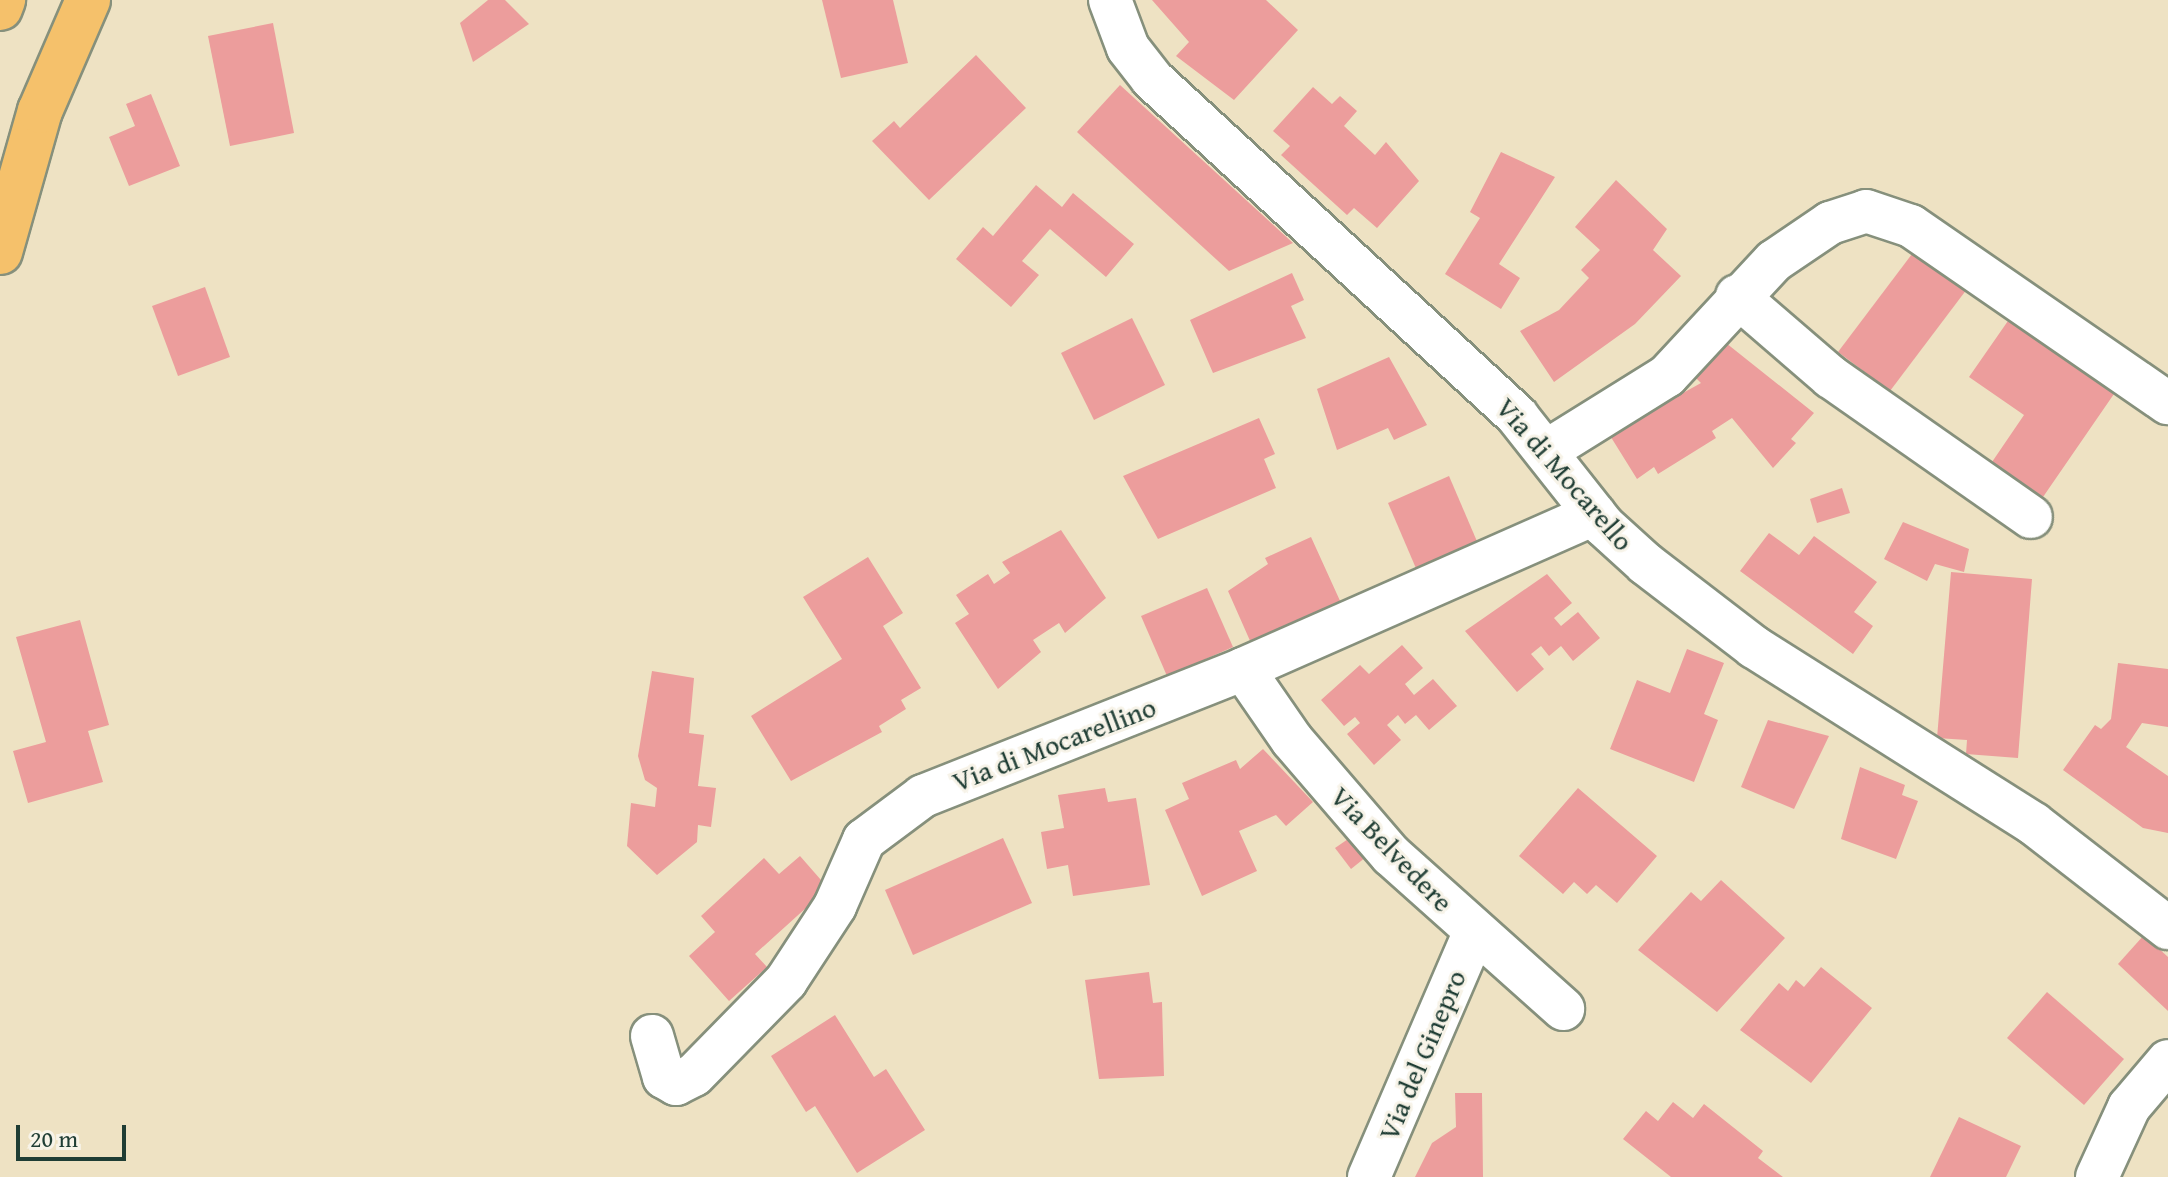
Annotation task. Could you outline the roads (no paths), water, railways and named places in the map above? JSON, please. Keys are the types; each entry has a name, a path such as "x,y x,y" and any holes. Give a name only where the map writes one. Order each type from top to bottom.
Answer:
{"main road":[{"path":"0,8 3,0"},
{"path":"0,252 40,111 88,0"}],"street":[{"name":"Via di Mocarello","path":"1103,4 1140,65 1170,97 1548,450 1594,514 1730,631 2011,808 2168,928"},
{"path":"1548,450 1667,376 1737,296 1830,223 1880,213 2168,403"},
{"path":"1737,296 1831,377 2031,517"},
{"name":"Via di Mocarellino","path":"652,1036 664,1077 676,1084 694,1075 786,981 835,906 864,840 896,811 949,784 1243,669 1594,514"},
{"name":"Via Belvedere","path":"1243,669 1362,822 1474,933 1563,1009"},
{"name":"Via del Ginepro","path":"1369,1177 1474,933"},
{"path":"2097,1177 2129,1107 2168,1061"}]}
